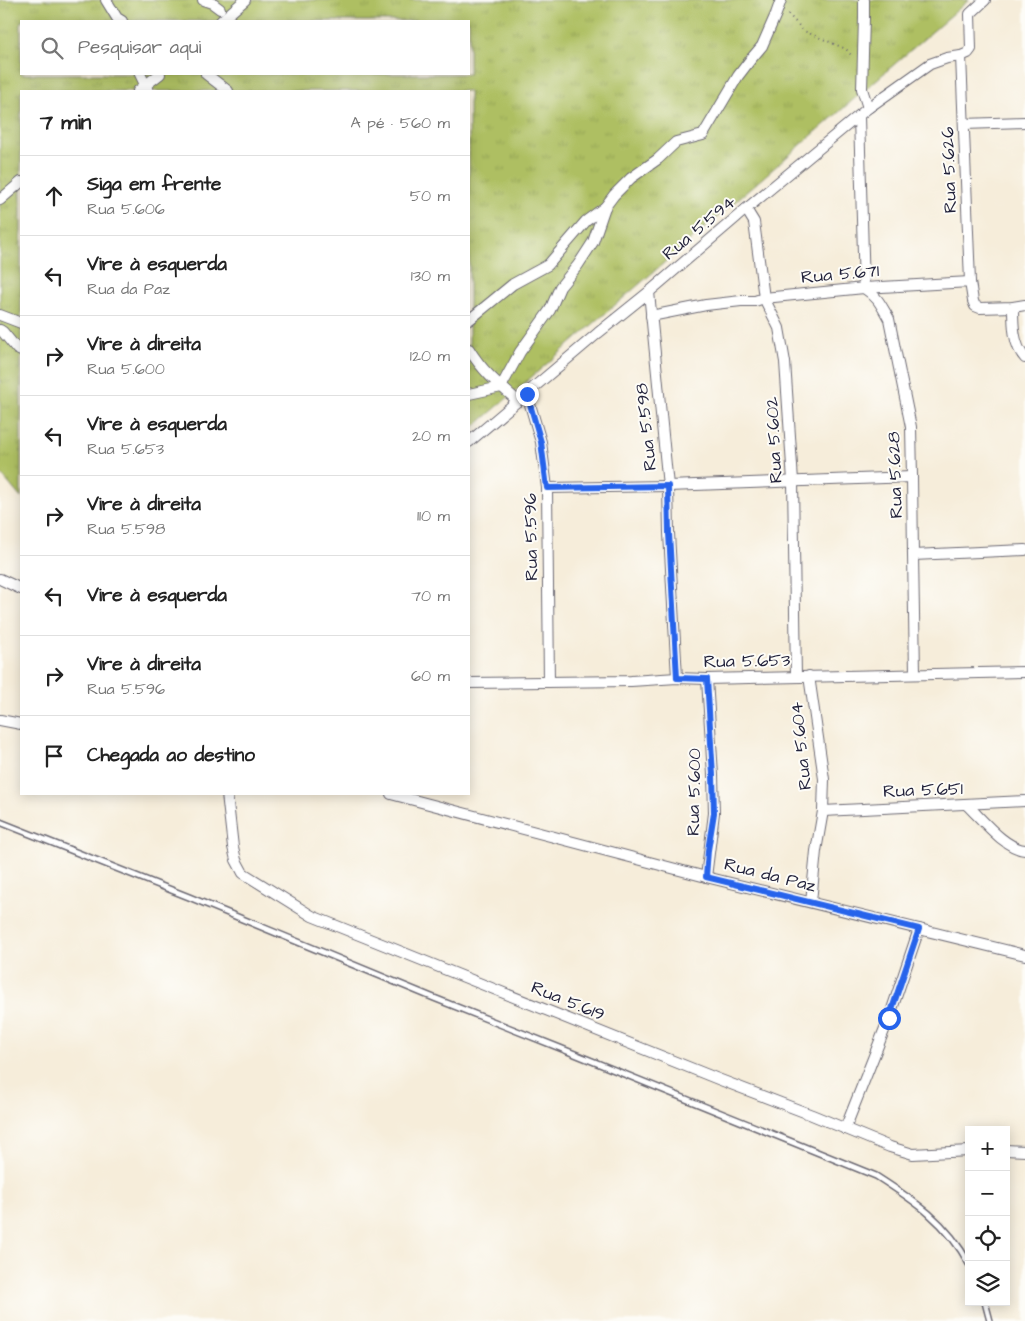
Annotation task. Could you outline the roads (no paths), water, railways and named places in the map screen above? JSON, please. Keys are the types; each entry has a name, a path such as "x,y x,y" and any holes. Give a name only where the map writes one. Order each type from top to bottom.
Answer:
{"street":[{"path":"106,0 119,20"},
{"path":"202,0 220,8"},
{"path":"222,20 244,0"},
{"path":"864,0 862,89 868,108"},
{"path":"961,56 970,51 970,14 985,0"},
{"path":"470,319 513,284 548,265 586,221 604,207 631,178 658,159 676,142 703,135 738,76 762,46 776,14 778,2"},
{"name":"Rua 5.594","path":"470,441 868,108 930,64 947,58 961,56"},
{"name":"Rua 5.626","path":"961,56 970,282"},
{"path":"140,75 144,89 159,75"},
{"path":"207,75 227,90"},
{"path":"858,117 864,288"},
{"path":"964,124 1025,122"},
{"path":"0,200 20,183"},
{"path":"470,394 501,387 520,352 550,310 560,287 593,242 604,207"},
{"name":"Rua 5.602","path":"746,209 754,222 764,298 779,328 785,362 793,481 796,676"},
{"path":"970,282 975,306 980,308 1025,305"},
{"name":"Rua 5.671","path":"651,316 706,305 755,301 764,298 864,288 970,282"},
{"name":"Rua 5.628","path":"864,288 875,295 882,305 892,331 910,427 915,673"},
{"name":"Rua 5.598","path":"649,292 668,486 677,678"},
{"path":"1013,307 1013,330 1025,358"},
{"path":"0,315 20,323"},
{"path":"0,330 20,350"},
{"path":"470,351 478,364 518,401"},
{"name":"Rua 5.596","path":"527,394 541,442 547,488 549,682"},
{"path":"547,488 668,486 912,477"},
{"path":"913,555 1025,550"},
{"path":"0,579 20,588"},
{"name":"Rua 5.653","path":"470,683 1025,672"},
{"name":"Rua 5.604","path":"809,676 824,779 823,811 816,851 811,902"},
{"name":"Rua 5.600","path":"706,877 714,813 707,679"},
{"path":"0,720 20,724"},
{"name":"Rua 5.619","path":"227,795 233,847 236,860 243,873 312,916 890,1148 913,1154 965,1151"},
{"name":"Rua da Paz","path":"395,795 706,877 1025,955"},
{"name":"Rua 5.651","path":"823,811 1025,801"},
{"path":"967,804 1006,842 1025,850"},
{"path":"845,1129 889,1018 919,929"},
{"path":"1010,1150 1025,1151"}],"lane":[{"path":"0,822 180,893 434,998 876,1176 913,1200 938,1221 961,1249 967,1261"},
{"path":"985,1306 990,1321"}]}
